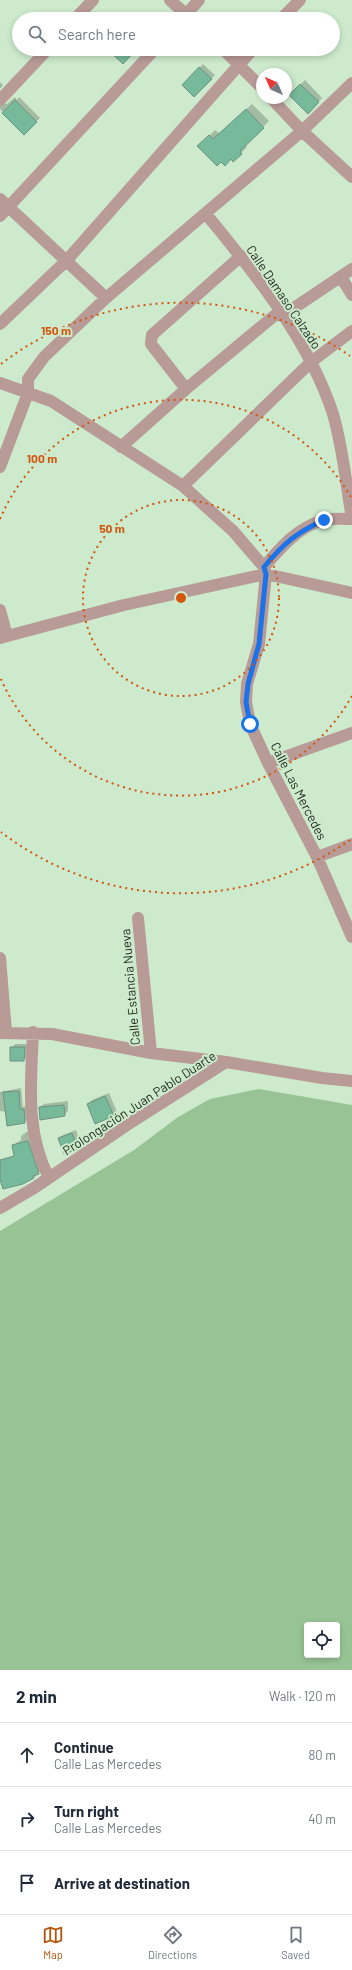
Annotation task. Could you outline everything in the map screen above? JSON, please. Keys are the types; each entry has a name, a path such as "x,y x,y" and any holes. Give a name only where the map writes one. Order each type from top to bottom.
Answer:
{"street":[{"path":"82,12 93,0"},
{"path":"170,0 181,12"},
{"path":"191,12 200,0"},
{"path":"288,12 300,0"},
{"path":"0,100 41,56"},
{"path":"0,216 149,56"},
{"path":"230,56 256,82"},
{"path":"0,324 67,260 246,56"},
{"path":"0,467 28,393 28,379 44,357 106,298 302,131 352,83"},
{"path":"277,104 302,131 352,177"},
{"path":"0,199 106,298"},
{"name":"Calle Damaso Calzado","path":"206,214 241,256 281,313 311,362 333,414 348,464 352,519"},
{"path":"186,389 151,344 152,335 241,256"},
{"path":"121,447 186,389 281,313 352,269"},
{"path":"341,277 352,295"},
{"path":"183,486 311,362 352,331"},
{"path":"0,383 51,401 183,486 233,531 265,571"},
{"path":"265,571 282,546 302,530 324,520 352,519"},
{"path":"0,610 3,637 124,605 265,571 352,593"},
{"name":"Calle Las Mercedes","path":"265,571 259,644 248,684 246,702 250,724 268,763 317,857 352,937"},
{"path":"268,763 352,732"},
{"path":"317,857 352,844"},
{"name":"Calle Estancia Nueva","path":"138,918 150,1053"},
{"path":"0,958 3,1032 33,1032 52,1034 150,1053 226,1062"},
{"path":"33,1032 31,1085 33,1134 37,1152 49,1178"},
{"name":"Prolongación Juan Pablo Duarte","path":"0,1208 49,1178 127,1125 226,1062 322,1078 352,1081"}],"green space":[{"path":"259,1089 352,1105 352,1670 0,1670 0,1231 134,1150 178,1117 210,1099"}],"building":[{"path":"114,56 130,56 123,64"},
{"path":"199,67 212,79 194,97 182,85"},
{"path":"300,84 319,102 308,114 292,98 292,92"},
{"path":"15,100 37,122 24,135 2,113"},
{"path":"246,109 264,128 240,151 242,154 233,162 231,159 225,166 221,162 217,166 197,146 209,135 213,139"},
{"path":"10,1047 25,1047 24,1061 10,1061"},
{"path":"19,1091 20,1109 24,1109 25,1123 7,1126 3,1092"},
{"path":"105,1096 114,1116 95,1124 87,1104"},
{"path":"64,1105 65,1116 40,1120 39,1107"},
{"path":"72,1133 78,1149 64,1154 58,1138"},
{"path":"28,1141 39,1174 33,1176 34,1178 23,1184 3,1189 0,1180 0,1160 14,1156 12,1145"}],"route":[{"path":"250,724 246,702 248,684 259,644 266,574 264,567 282,546 302,530 324,520"}]}
